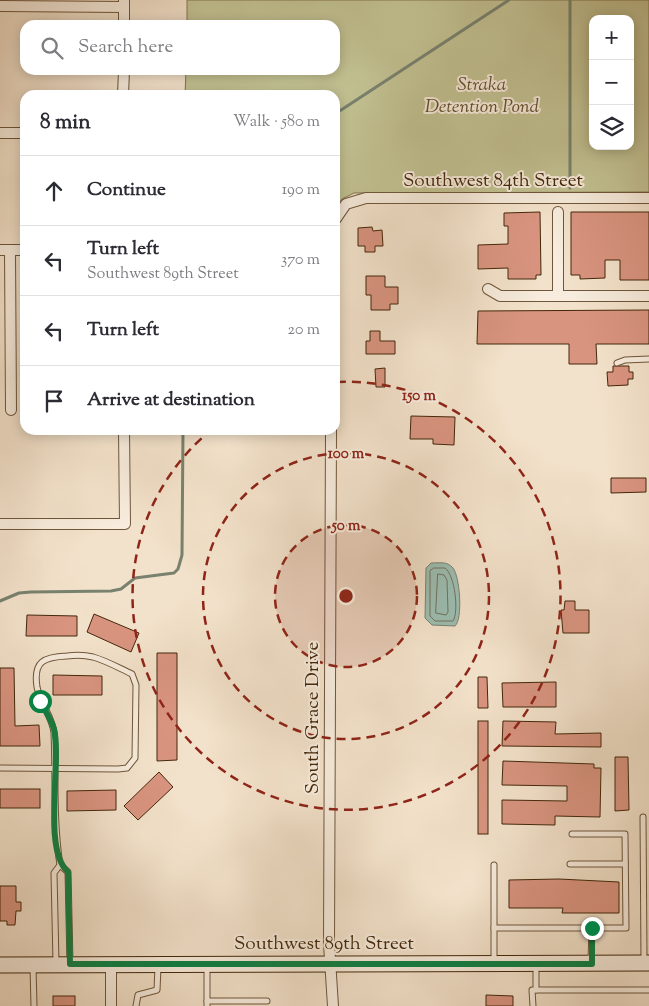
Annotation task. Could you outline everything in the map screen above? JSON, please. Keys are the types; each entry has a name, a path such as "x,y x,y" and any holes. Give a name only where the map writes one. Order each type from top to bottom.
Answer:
{"main road":[{"name":"Southwest 89th Street","path":"0,965 647,964"}],"street":[{"path":"0,6 124,3 124,20"},
{"path":"123,90 124,75"},
{"path":"0,133 20,133"},
{"name":"Southwest 84th Street","path":"340,211 352,201 366,198 649,198"},
{"path":"558,212 558,296"},
{"path":"11,410 5,250 20,250"},
{"path":"488,289 500,296 649,296"},
{"path":"0,524 124,524 124,435"},
{"name":"South Grace Drive","path":"331,435 331,964 333,1006"},
{"path":"111,964 112,1006"}],"lane":[{"path":"617,363 625,360 649,360"},
{"path":"0,768 54,768 118,769 127,768 133,763 135,758 136,685 132,674 92,657 50,657 42,660 37,669 40,701 54,730 54,768 55,828 60,866 68,872 63,964"},
{"path":"643,817 647,964"},
{"path":"494,928 626,928 625,834 572,834"},
{"path":"570,864 625,864"},
{"path":"494,865 494,964"},
{"path":"60,866 54,873 63,964"},
{"path":"592,928 592,964"},
{"path":"33,964 34,1006"},
{"path":"136,1006 138,995 157,990 158,964"},
{"path":"207,964 207,1003 267,1001"},
{"path":"536,964 536,990"},
{"path":"533,1006 532,990 649,990"}],"green space":[{"name":"Straka Detention Pond","path":"187,0 649,0 649,192 354,193 340,201 340,90 185,90 186,75 340,75 340,20 187,20"}],"water":[{"path":"431,563 448,564 455,573 459,588 460,607 455,626 432,625 425,618 426,568"}],"building":[{"path":"540,212 541,275 536,275 536,279 508,279 508,268 478,269 478,245 508,244 508,226 504,226 504,213"},
{"path":"571,212 649,212 649,280 620,280 620,260 605,260 605,278 580,279 580,275 571,275"},
{"path":"372,227 373,231 382,230 383,246 375,246 375,252 365,252 365,246 358,246 358,228"},
{"path":"366,276 385,276 385,287 398,287 398,304 390,304 390,310 371,310 371,295 366,295"},
{"path":"649,310 649,344 596,344 597,364 569,364 569,344 477,344 478,311"},
{"path":"370,331 380,331 380,341 395,341 395,354 366,354 366,341 370,341"},
{"path":"613,366 629,366 629,372 633,372 633,379 628,379 628,385 608,386 607,372 613,372"},
{"path":"385,368 385,387 376,387 375,369"},
{"path":"411,416 455,417 454,445 433,444 433,439 410,439"},
{"path":"611,478 646,478 646,492 611,493"},
{"path":"565,601 575,601 575,610 589,610 589,633 563,633 561,610 564,610"},
{"path":"94,614 139,633 131,652 87,632"},
{"path":"27,615 77,616 77,636 26,636"},
{"path":"157,653 177,653 177,760 157,761"},
{"path":"0,668 14,668 15,726 39,725 40,746 0,746"},
{"path":"53,675 102,676 102,695 53,695"},
{"path":"478,677 487,677 488,708 478,708"},
{"path":"556,682 556,707 503,707 502,683"},
{"path":"478,721 488,721 488,834 478,834"},
{"path":"503,721 556,722 555,734 601,733 601,747 502,746"},
{"path":"615,757 628,757 629,810 615,811"},
{"path":"503,761 594,764 594,768 601,768 600,817 555,816 555,825 502,824 502,800 567,801 567,786 502,785"},
{"path":"159,772 173,787 138,820 124,806"},
{"path":"0,789 40,789 40,808 0,808"},
{"path":"116,790 116,810 67,811 67,791"},
{"path":"559,879 619,882 619,913 562,913 563,908 509,908 509,880"},
{"path":"0,886 16,886 16,902 21,902 21,911 16,911 15,925 7,925 7,921 0,921"},
{"path":"486,995 513,996 513,1006 486,1006"},
{"path":"53,996 75,996 75,1006 53,1006"}],"waterway":[{"path":"340,111 509,0"},
{"path":"570,0 570,188"},
{"path":"0,601 19,593 111,591 121,589 135,578 174,573 178,569 182,555 183,435"}],"route":[{"path":"40,701 54,730 55,828 60,866 68,872 70,964 592,964 592,928"}]}
